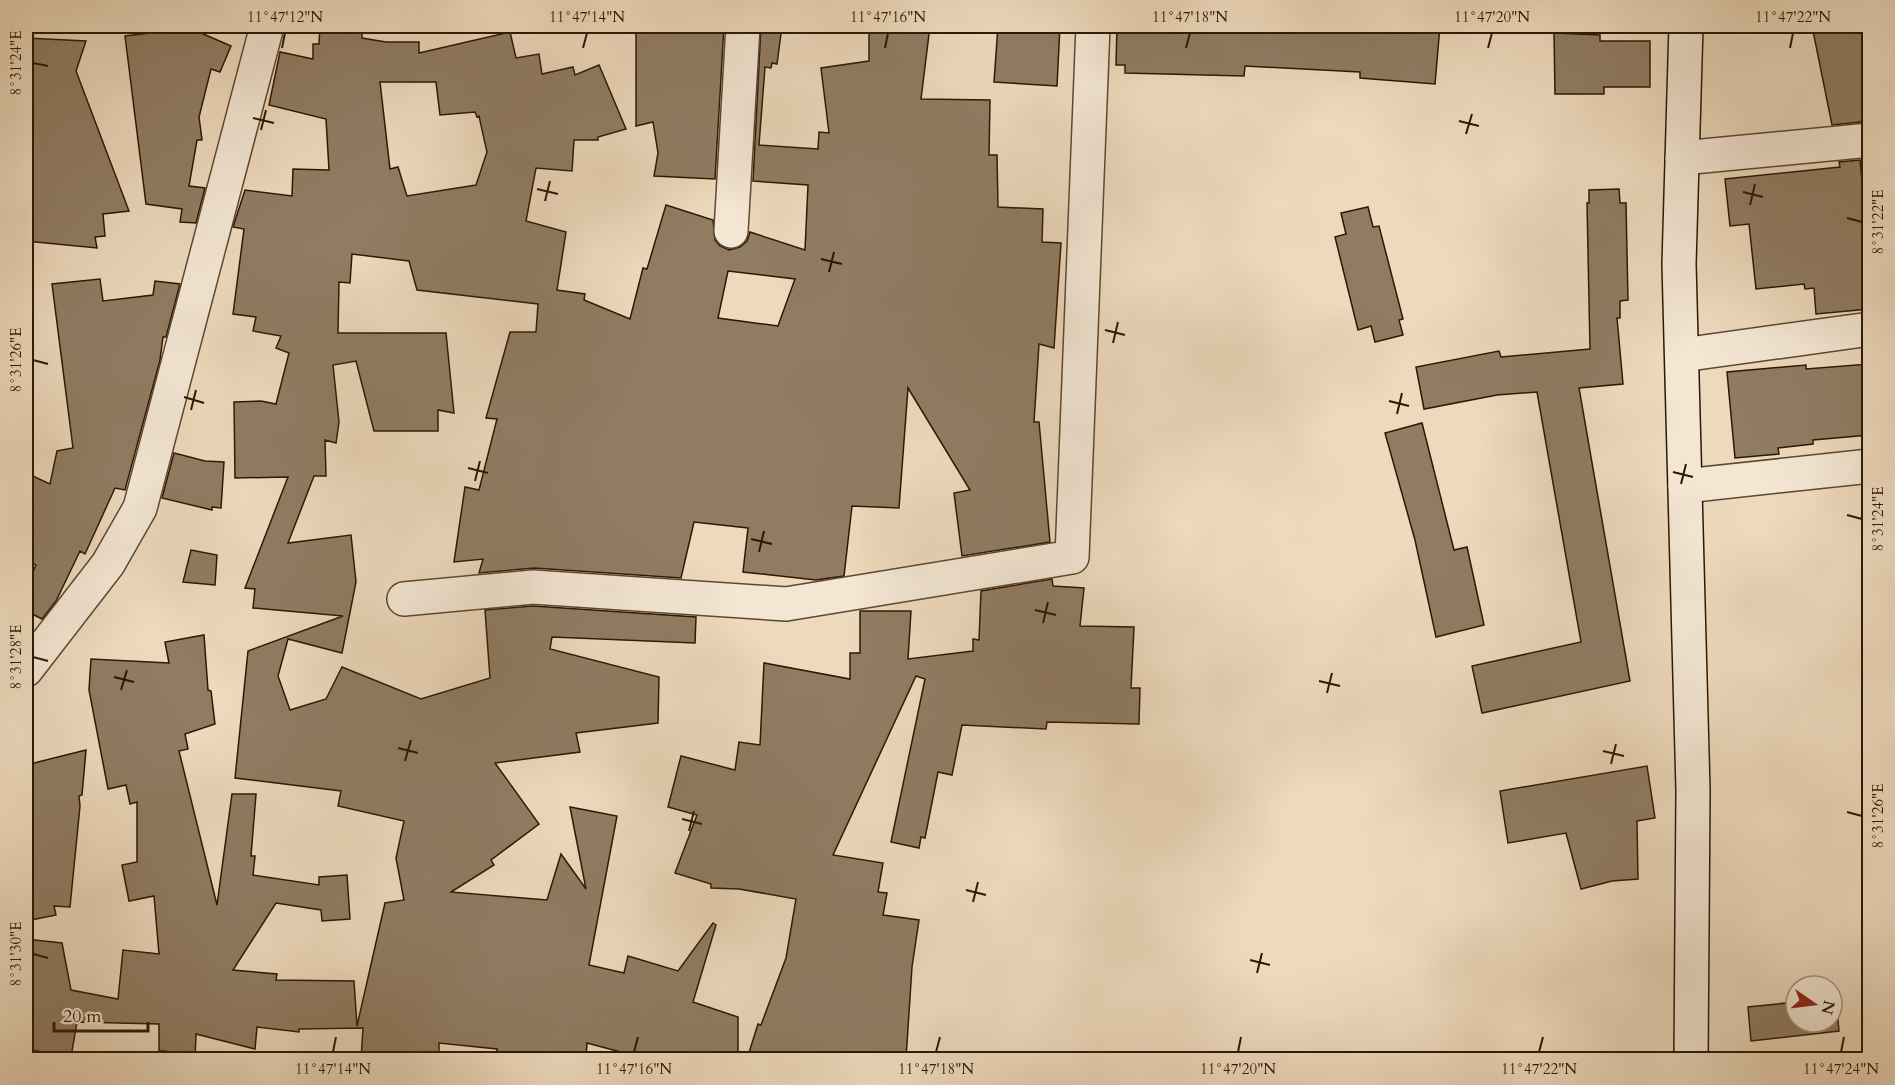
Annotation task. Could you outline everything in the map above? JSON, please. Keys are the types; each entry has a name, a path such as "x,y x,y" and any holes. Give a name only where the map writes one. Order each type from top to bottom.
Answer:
{"street":[{"path":"26,670 108,564 140,508 267,26"},
{"path":"731,231 743,26"},
{"path":"404,599 533,587 786,604 1072,557 1093,26"},
{"path":"1686,26 1679,264 1693,791 1691,1059"},
{"path":"1682,158 1869,140"},
{"path":"1682,356 1869,329"},
{"path":"1685,486 1869,466"}],"building":[{"path":"157,26 194,26 194,30 231,46 220,72 211,69 199,117 202,140 197,140 189,186 205,188 196,223 180,222 182,209 146,204 125,36 158,32"},
{"path":"320,26 362,28 362,38 386,42 419,42 419,53 510,32 516,58 539,54 542,74 573,67 575,75 599,65 626,129 598,137 598,140 574,140 572,171 536,168 526,221 566,232 557,290 585,294 584,300 630,319 643,268 647,269 666,205 713,220 715,240 720,246 729,250 740,247 747,241 750,232 805,250 808,185 753,181 761,26 782,26 777,64 772,63 771,68 765,67 759,145 818,149 819,132 829,133 821,68 869,61 869,26 930,26 921,99 990,100 989,155 997,155 998,207 1043,209 1042,242 1061,243 1054,348 1039,344 1034,422 1039,422 1050,542 962,556 954,493 970,490 908,388 899,508 852,506 844,576 816,580 743,572 748,528 694,522 681,578 534,568 479,573 483,559 454,562 465,487 479,490 497,419 486,418 510,332 536,332 538,304 417,290 409,261 352,254 350,283 339,282 338,333 446,333 454,413 438,410 438,431 374,431 356,361 333,365 339,422 336,443 325,440 326,476 314,476 288,543 351,535 356,582 342,653 288,639 278,676 290,710 326,699 342,667 421,699 490,678 485,610 533,606 696,617 695,643 552,637 550,649 659,677 658,723 576,733 580,752 495,763 539,824 491,860 494,865 451,892 547,900 561,854 586,889 570,807 617,816 589,965 624,973 628,956 678,971 713,923 716,925 693,1002 738,1017 738,1059 647,1059 587,1043 586,1059 496,1059 497,1049 439,1043 439,1057 361,1059 363,1028 299,1029 299,1032 257,1027 255,1049 196,1034 195,1059 165,1059 166,1051 159,1051 159,1024 77,1022 71,1057 26,1049 26,939 62,943 71,990 118,999 123,950 159,954 154,896 129,901 122,865 137,862 137,802 130,804 126,785 108,789 89,690 91,659 169,663 165,642 204,635 208,690 211,691 215,724 185,734 188,749 179,751 217,905 232,794 256,794 251,856 255,856 253,875 319,885 319,877 347,875 350,919 322,921 321,910 276,903 233,970 277,974 276,980 354,981 357,1026 385,903 404,900 396,858 404,821 338,806 341,791 235,778 248,651 343,616 253,608 255,589 245,588 288,477 235,478 234,402 261,401 276,404 289,353 276,348 281,336 253,331 256,317 233,314 244,229 233,227 245,190 292,196 293,169 329,170 326,119 269,105 280,52 313,59 313,44 319,44","holes":["380,82 436,82 440,115 475,112 477,117 479,116 487,152 476,185 407,196 398,167 390,169","728,271 795,279 778,326 718,318"]},
{"path":"636,26 724,26 715,179 654,176 658,153 653,122 636,126"},
{"path":"998,26 1060,26 1057,86 994,82"},
{"path":"1117,26 1440,26 1435,84 1360,78 1360,72 1245,66 1244,76 1125,73 1125,65 1116,65"},
{"path":"1812,26 1869,26 1869,121 1832,125"},
{"path":"1554,33 1600,35 1600,41 1650,41 1650,87 1604,87 1604,94 1555,94"},
{"path":"26,38 86,41 76,71 129,211 103,214 105,236 95,237 97,248 26,241 28,183 26,183"},
{"path":"1860,160 1867,235 1869,235 1869,309 1816,314 1814,288 1805,289 1804,284 1756,289 1749,224 1730,226 1725,179 1840,167 1839,162"},
{"path":"1619,189 1620,203 1626,203 1628,300 1620,301 1620,318 1617,318 1623,384 1579,388 1630,681 1482,713 1472,666 1581,642 1537,392 1497,395 1424,409 1416,367 1499,351 1501,357 1590,349 1587,203 1589,203 1589,190"},
{"path":"1368,207 1373,227 1379,226 1403,319 1399,320 1403,335 1375,342 1371,326 1358,330 1335,237 1346,234 1341,213"},
{"path":"100,279 103,301 153,295 155,281 180,284 166,337 163,337 160,360 125,490 115,488 85,554 80,551 56,601 42,619 26,611 26,587 36,565 26,560 26,473 50,484 57,451 73,448 52,284"},
{"path":"1869,364 1869,435 1813,440 1813,444 1778,448 1779,454 1735,458 1727,372 1806,365 1806,369"},
{"path":"1422,423 1454,550 1467,547 1484,625 1436,637 1415,540 1385,433"},
{"path":"174,453 205,461 224,462 221,508 212,507 212,510 162,498"},
{"path":"191,550 217,555 215,585 183,582"},
{"path":"1052,579 1053,586 1084,588 1080,626 1134,627 1131,688 1140,688 1139,724 1047,722 1046,729 962,725 952,775 938,772 925,838 921,837 919,848 891,842 925,679 916,676 833,855 883,863 878,892 887,893 883,915 919,920 912,967 906,1059 747,1059 758,1024 761,1025 786,958 796,899 739,889 711,888 711,884 675,873 697,815 668,807 681,756 735,770 739,742 760,745 764,663 850,679 850,653 860,653 860,611 911,611 908,659 973,651 973,639 979,640 981,591"},
{"path":"86,750 82,795 79,796 80,806 70,907 54,906 56,915 26,921 26,765"},
{"path":"1647,766 1655,818 1637,821 1638,879 1612,881 1581,889 1566,833 1508,843 1500,791"},
{"path":"1784,1003 1784,1034 1813,1034 1751,1041 1748,1007"}]}
